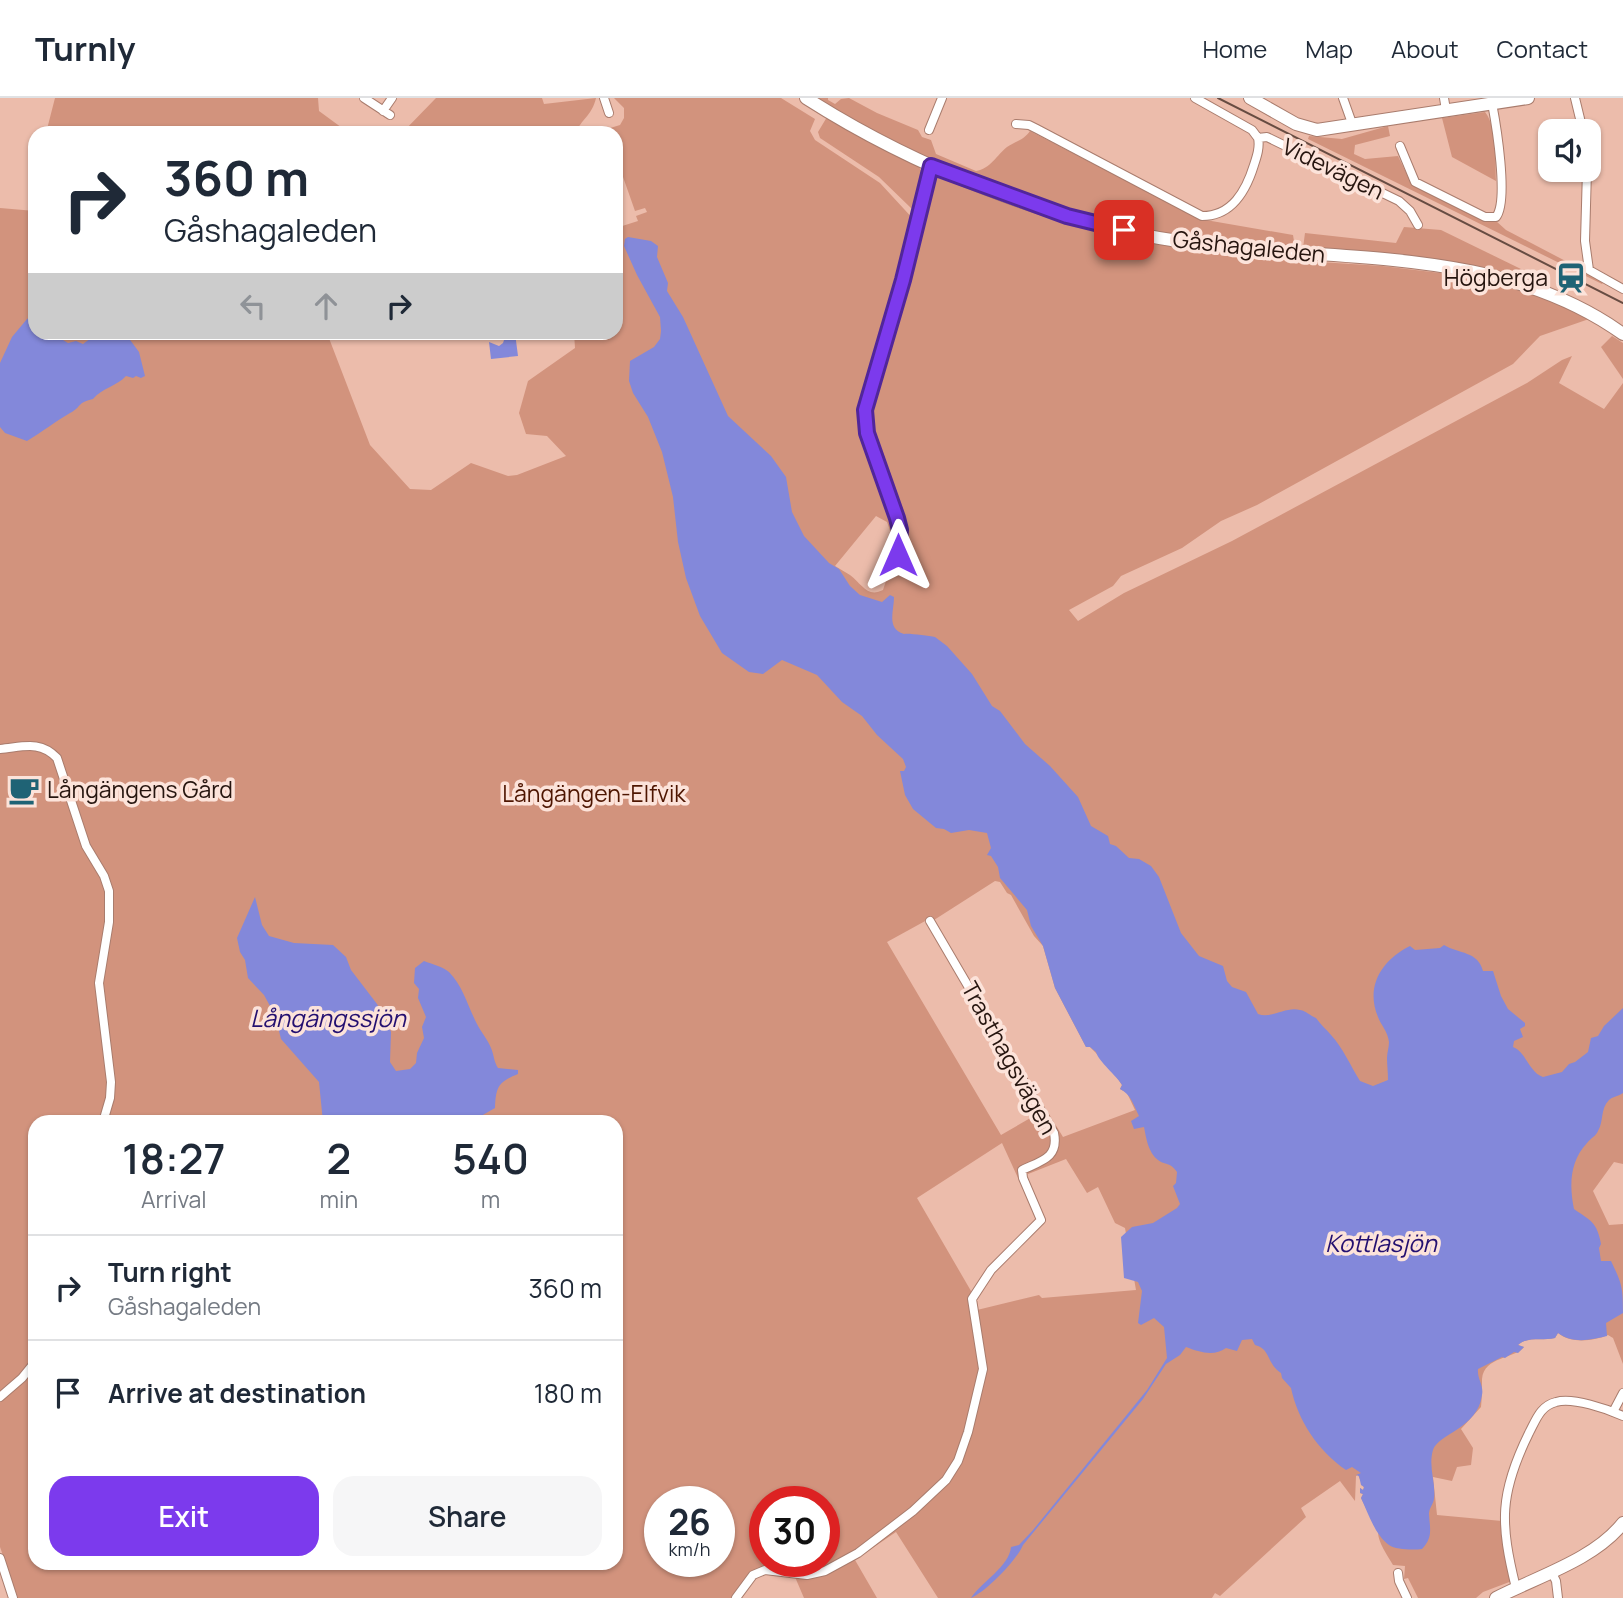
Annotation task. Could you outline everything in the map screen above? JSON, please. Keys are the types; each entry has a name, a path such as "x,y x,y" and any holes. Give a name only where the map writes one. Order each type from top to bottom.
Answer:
{"main road":[{"name":"Gåshagaleden","path":"806,98 931,166 1067,216 1176,241 1267,252 1398,262 1467,271 1520,282 1554,294 1623,334"},
{"path":"1250,98 1307,128 1327,130 1445,104 1492,103 1528,98"},
{"path":"1496,1598 1605,1542 1623,1523"}],"street":[{"path":"364,98 387,113 392,98"},
{"path":"604,98 609,113"},
{"path":"929,130 942,98"},
{"path":"1195,98 1251,130 1258,138"},
{"path":"1343,98 1353,126"},
{"path":"1575,98 1580,119"},
{"path":"1400,146 1415,182 1485,217 1496,217 1500,212 1501,184 1499,142 1492,103"},
{"name":"Videvägen","path":"1016,124 1029,125 1202,216 1215,216 1239,198 1254,166 1260,145 1258,138 1267,138 1399,201 1410,211 1418,225"},
{"path":"898,555 900,530 867,433 865,410 903,280 931,166"},
{"path":"1587,182 1585,241 1589,270 1623,289"},
{"path":"0,749 38,745 48,748 57,758 86,846 104,876 109,891 109,922 99,983 111,1082 105,1115"},
{"name":"Trasthagsvägen","path":"736,1598 752,1575 765,1570 807,1575 825,1571 858,1553 913,1511 946,1480 958,1461 968,1432 983,1369 972,1299 990,1270 1041,1220 1022,1170 1049,1156 1056,1145 1054,1133 930,921"},
{"path":"0,1397 28,1371"},
{"path":"1614,1412 1623,1393"},
{"path":"1516,1588 1504,1528 1505,1499 1511,1473 1540,1412 1549,1404 1565,1400 1623,1416"},
{"path":"0,1558 13,1598"},
{"path":"1551,1571 1556,1581 1558,1598"},
{"path":"1398,1573 1407,1598"}],"green space":[{"path":"55,98 318,98 319,111 339,126 48,126"},
{"path":"436,98 542,98 544,104 596,98 580,126 409,126"},
{"name":"Långängen-Elfvik","path":"614,98 781,98 815,119 810,131 815,140 880,183 916,222 866,391 865,395 871,401 912,264 929,182 935,176 1064,221 1171,245 1259,258 1382,266 1440,273 1524,290 1589,319 1540,336 1513,364 1257,505 1221,521 1182,548 1121,576 1113,586 1069,610 1078,621 1124,593 1232,541 1527,383 1562,360 1572,356 1559,383 1604,409 1623,383 1623,1164 1614,1162 1593,1191 1609,1225 1623,1224 1623,1364 1613,1338 1608,1335 1583,1340 1569,1339 1558,1333 1555,1338 1522,1342 1518,1345 1524,1347 1520,1351 1494,1362 1484,1372 1481,1407 1461,1429 1473,1448 1471,1465 1457,1467 1452,1481 1433,1477 1437,1515 1502,1521 1512,1581 1483,1592 1476,1598 1418,1598 1408,1578 1404,1579 1405,1566 1393,1565 1383,1548 1361,1498 1363,1494 1360,1493 1360,1488 1364,1488 1358,1475 1355,1501 1340,1481 1301,1508 1306,1517 1220,1596 1215,1593 1212,1598 938,1598 896,1532 855,1560 877,1598 804,1598 795,1577 840,1577 840,1486 749,1486 749,1577 753,1577 742,1598 18,1598 0,1547 0,208 28,210 28,340 330,340 370,445 410,489 431,490 471,463 508,476 566,456 547,436 526,434 519,413 528,381 575,348 574,340 623,340 623,226 638,221 636,216 647,212 645,208 635,211 623,177 623,126 617,126 624,118 624,108","holes":["876,516 887,522 893,549 889,572 883,590 873,592 835,566","995,881 1000,882 1011,895 1034,936 1043,946 1055,988 1086,1047 1090,1047 1115,1075 1122,1085 1120,1089 1127,1093 1135,1110 1063,1137 1046,1109 1001,1135 887,942 927,920 934,920","1002,1143 1018,1178 1066,1159 1087,1193 1098,1187 1115,1223 1125,1228 1136,1290 1042,1298 1039,1295 977,1310 971,1291 917,1198"]},
{"path":"815,98 828,98 835,104 841,99 849,98 918,130 922,137 931,140 936,154 976,171 989,165 1007,147 1030,131 1200,219 1293,235 1295,247 1214,241 1166,234 1103,221 1047,204 945,168 894,143"},
{"path":"1485,112 1494,136 1496,181 1452,157 1442,118"},
{"path":"827,117 919,167 923,174 918,210 913,210 879,177 820,138 818,132"},
{"path":"1388,126 1390,136 1355,145 1354,154 1365,159 1398,156 1411,183 1483,220 1496,221 1506,230 1604,281 1602,284 1308,139 1309,136 1342,139"},
{"path":"1404,227 1441,230 1523,270 1519,277 1438,261 1303,248 1305,233 1396,243"},
{"path":"1612,336 1623,343 1623,379 1601,347"}],"water":[{"name":"Kottlasjön","path":"628,237 651,241 658,246 657,257 668,283 667,291 683,317 728,416 771,456 786,477 792,512 804,536 829,563 839,569 850,586 860,595 882,602 890,595 894,597 892,619 898,631 935,637 947,646 972,674 992,706 1000,711 1025,744 1050,766 1078,797 1091,826 1108,836 1110,844 1129,858 1139,859 1151,866 1159,877 1181,933 1199,956 1223,966 1227,981 1232,987 1246,992 1258,1014 1268,1015 1295,1009 1305,1011 1316,1018 1339,1045 1360,1081 1373,1086 1388,1080 1389,1042 1374,1006 1375,985 1384,966 1410,946 1415,950 1440,948 1444,945 1472,956 1483,971 1493,971 1508,1009 1525,1023 1520,1029 1523,1037 1514,1041 1513,1047 1534,1071 1543,1077 1562,1072 1588,1052 1591,1038 1598,1036 1604,1026 1623,1008 1623,1093 1606,1104 1597,1133 1577,1158 1571,1182 1574,1209 1595,1226 1601,1244 1601,1261 1611,1261 1618,1275 1623,1313 1606,1323 1607,1336 1575,1340 1558,1333 1555,1338 1522,1342 1518,1345 1524,1347 1518,1353 1514,1352 1478,1369 1482,1391 1479,1406 1466,1423 1442,1439 1433,1450 1431,1462 1434,1499 1429,1512 1429,1537 1422,1549 1396,1548 1384,1541 1361,1498 1363,1494 1360,1493 1360,1488 1363,1490 1364,1487 1356,1475 1361,1473 1352,1467 1346,1470 1326,1453 1310,1434 1298,1411 1291,1388 1264,1350 1255,1345 1252,1339 1242,1340 1237,1351 1226,1348 1206,1353 1186,1347 1180,1355 1166,1364 1143,1399 1008,1567 971,1598 1005,1561 1011,1547 1019,1545 1033,1530 1147,1390 1167,1358 1164,1327 1154,1318 1141,1325 1138,1323 1142,1291 1138,1282 1124,1278 1121,1237 1132,1227 1153,1223 1177,1208 1180,1204 1173,1186 1177,1172 1152,1153 1144,1127 1134,1129 1131,1121 1139,1116 1132,1101 1120,1089 1122,1085 1096,1052 1086,1047 1055,988 1043,946 1031,926 1027,910 1000,878 998,867 991,856 987,855 991,848 987,833 969,830 951,833 936,828 913,809 905,795 900,771 904,771 906,767 903,759 877,735 862,716 842,702 817,675 782,660 763,674 749,672 722,653 700,616 686,578 678,542 673,497 662,452 629,381 630,361 654,347 660,339 661,331 660,317 624,246"},
{"path":"27,319 28,340 63,340 83,344 88,340 130,340 139,352 145,376 126,376 27,441 5,433 0,427 0,363 12,337"},
{"path":"504,340 516,340 518,356 491,359 489,342 499,346"},
{"name":"Långängssjön","path":"255,897 262,925 269,936 294,943 333,945 346,957 351,970 387,1022 391,1032 390,1062 396,1071 410,1069 416,1063 424,1038 422,1027 426,1017 418,998 419,989 414,983 415,968 424,961 441,967 449,972 462,990 490,1045 498,1068 518,1070 518,1074 499,1086 495,1108 483,1115 322,1115 319,1082 281,1039 275,1015 264,995 248,978 237,938"}],"tram line":[{"path":"1218,98 1623,303"}],"place":[{"name":"Högberga","path":"1571,278"},
{"name":"Långängens Gård","path":"24,790"}],"route":[{"path":"898,555 900,530 867,433 865,410 903,280 931,166 1067,216 1124,230"}]}
